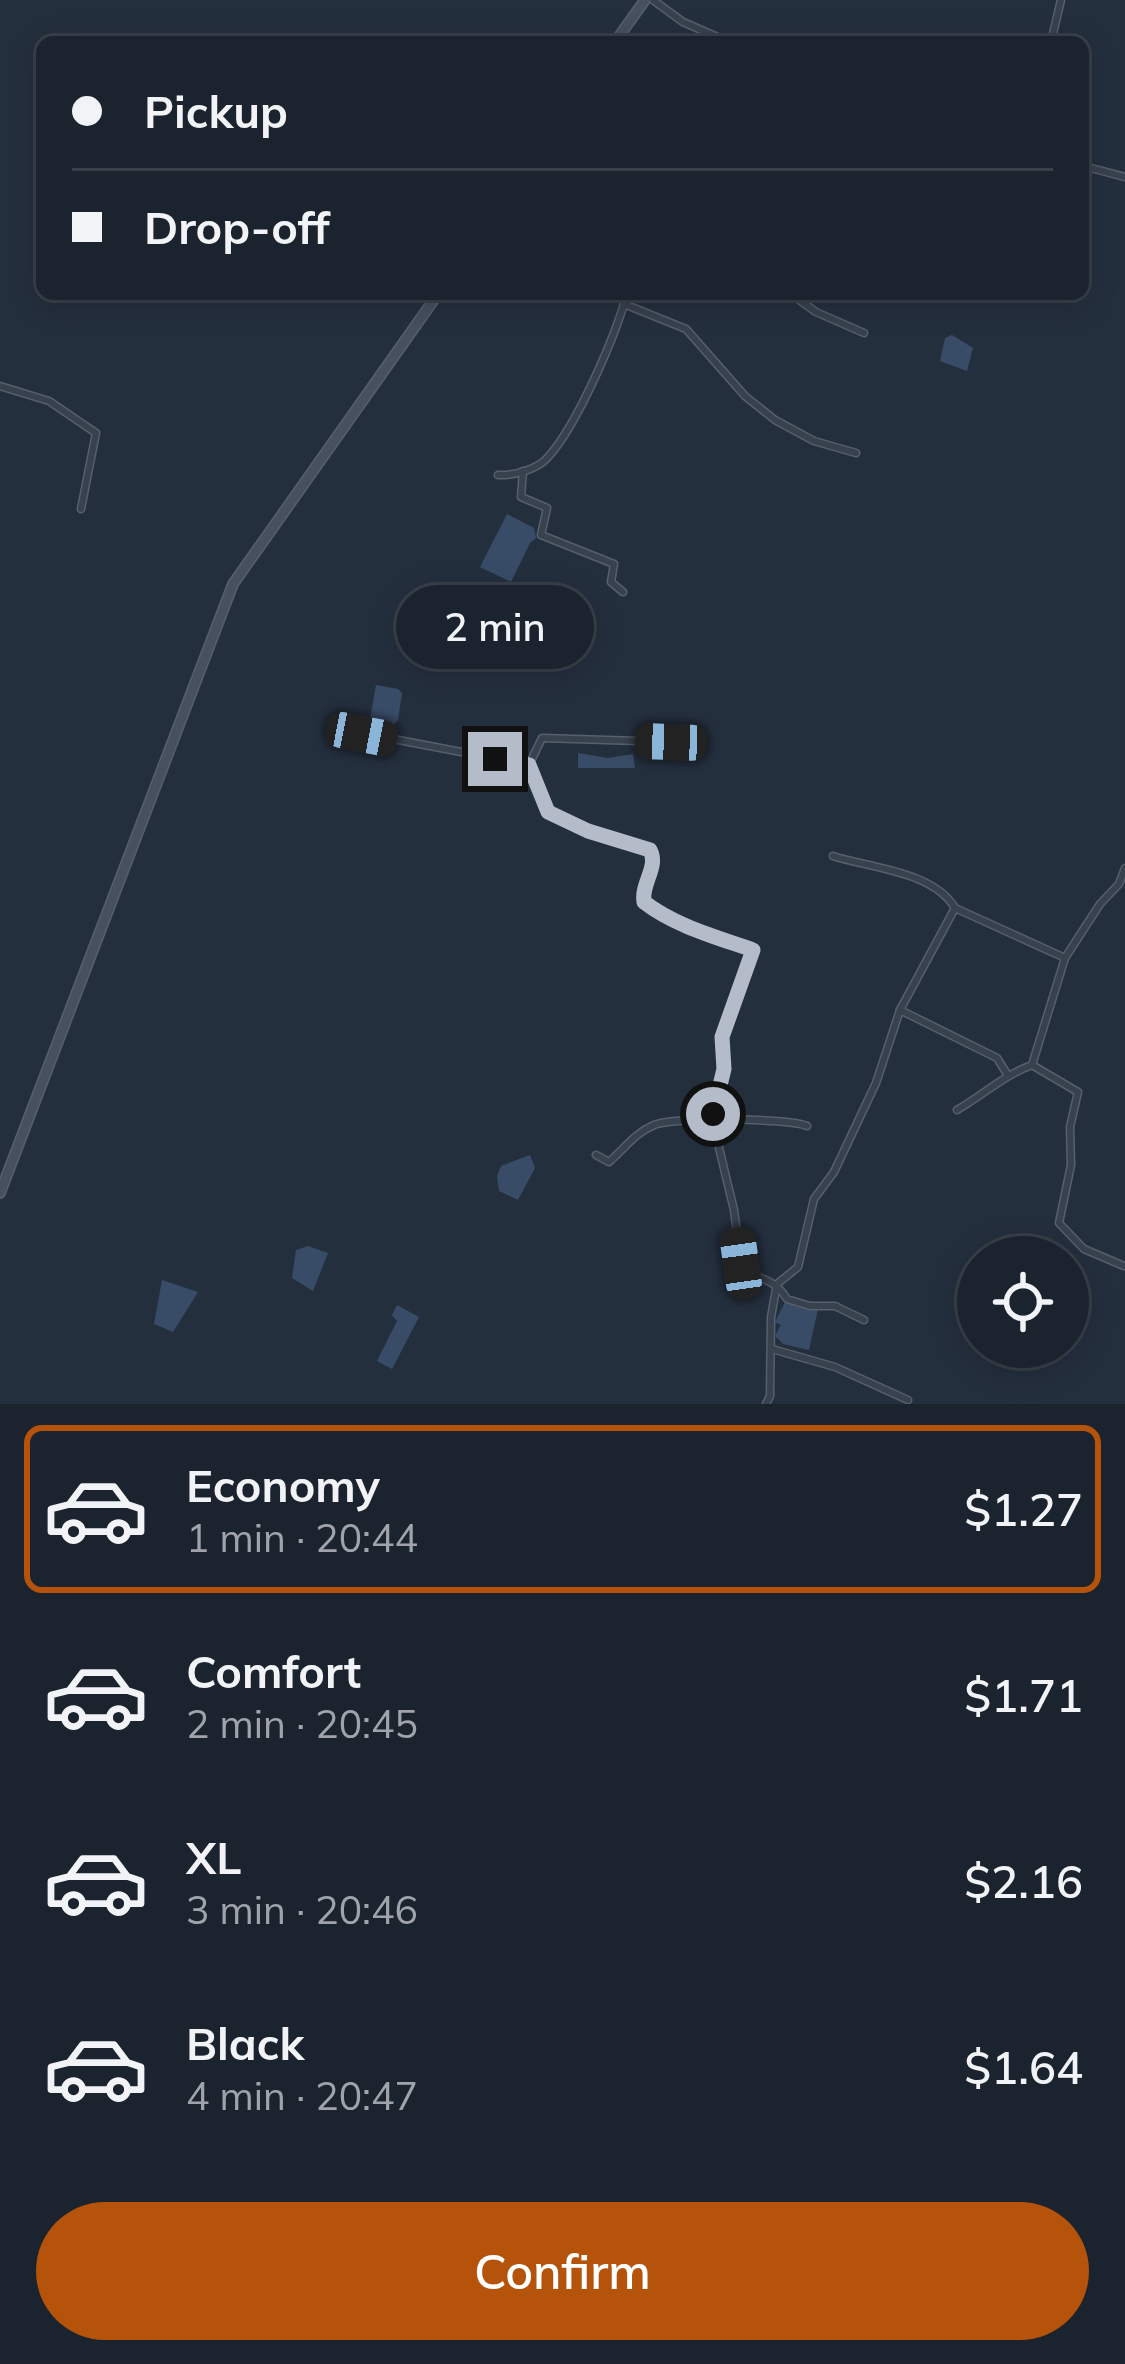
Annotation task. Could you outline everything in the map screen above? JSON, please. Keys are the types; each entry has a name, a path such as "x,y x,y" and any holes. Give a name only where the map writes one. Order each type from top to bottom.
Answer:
{"main road":[{"path":"621,36 649,0"},
{"path":"0,1192 233,584 433,300"}],"street":[{"path":"649,0 715,36"},
{"path":"1052,36 1061,0"},
{"path":"1089,168 1125,177"},
{"path":"498,475 547,460 577,412 625,300"},
{"path":"799,300 865,333"},
{"path":"624,304 686,329 745,396 775,420 814,441 856,453"},
{"path":"0,386 50,401 96,433 81,509"},
{"path":"523,471 521,497 547,508 541,536 614,565 611,582 623,592"},
{"path":"362,734 529,765"},
{"path":"671,742 542,737 529,765 548,812 588,831 650,850 653,865 642,892 644,902 691,928 753,950 722,1037 724,1069 713,1123 741,1263 745,1270 777,1284 787,1299 810,1306 836,1306 864,1320"},
{"path":"833,856 921,881 948,896 955,908 1065,958"},
{"path":"1032,1065 1065,958 1100,904 1122,886 1125,868"},
{"path":"766,1404 777,1284 798,1267 814,1199 834,1172 876,1083 900,1010 955,908"},
{"path":"900,1010 997,1058 1007,1074"},
{"path":"957,1110 1007,1074 1032,1065"},
{"path":"1032,1065 1078,1092 1059,1223 1084,1249 1124,1266"},
{"path":"596,1154 609,1162 638,1134 662,1122 782,1119 807,1126"},
{"path":"772,1349 836,1367 908,1400"}],"water":[{"path":"952,335 973,348 967,371 940,361 945,338"},
{"path":"507,514 534,528 536,538 511,582 480,567"},
{"path":"376,685 402,693 398,720 389,730 370,719"},
{"path":"578,753 608,758 633,754 635,768 578,768"},
{"path":"530,1155 535,1168 518,1200 499,1191 501,1166"},
{"path":"308,1246 328,1253 313,1291 292,1278 296,1250"},
{"path":"162,1280 198,1292 173,1332 154,1324"},
{"path":"785,1302 818,1309 809,1350 783,1344 775,1336 781,1325 775,1322"},
{"path":"397,1305 419,1317 392,1369 377,1361 397,1321 392,1315"}],"route":[{"path":"495,759 529,765 548,812 588,831 650,850 653,865 642,892 644,902 652,908 753,950 722,1037 724,1069 713,1114"}]}
